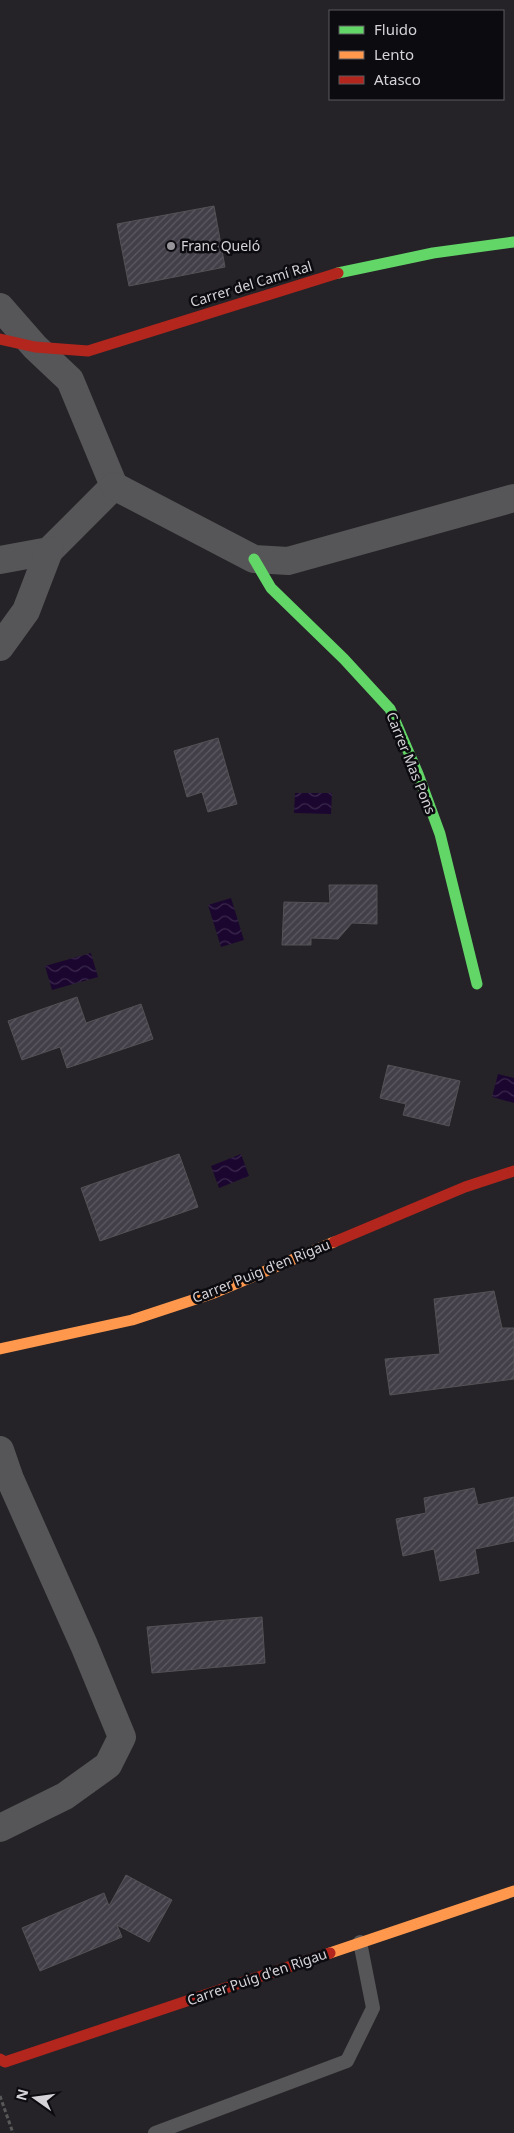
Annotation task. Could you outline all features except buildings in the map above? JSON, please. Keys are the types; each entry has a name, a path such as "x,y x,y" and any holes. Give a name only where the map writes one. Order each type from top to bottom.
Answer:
{"street":[{"name":"Carrer del Camí Ral","path":"0,339 35,347 88,351 342,272 433,253 514,242"},
{"path":"0,307 35,347 70,380 114,486 254,560 288,561 514,498"},
{"path":"0,647 26,611 49,551 114,486"},
{"path":"0,560 49,551"},
{"name":"Carrer Mas Pons","path":"254,560 271,588 344,659 390,709 418,774 440,834 476,984"},
{"name":"Carrer Puig d'en Rigau","path":"0,1349 132,1320 214,1293 466,1187 514,1171"},
{"path":"0,1450 10,1479 84,1644 122,1737 108,1765 65,1796 0,1828"},
{"name":"Carrer Puig d'en Rigau","path":"0,2059 5,2062 514,1891"}],"lane":[{"path":"155,2133 347,2061 373,2008 360,1942"}],"path":[{"path":"0,2096 13,2133"}],"water":[{"path":"295,793 332,793 331,814 294,813"},
{"path":"231,898 244,940 221,947 208,905"},
{"path":"91,953 98,977 52,990 45,966"},
{"path":"498,1074 514,1078 514,1103 492,1097"},
{"path":"241,1154 249,1176 219,1188 211,1166"}],"traffic: fast":[{"path":"338,273 433,253 514,242"},
{"path":"254,559 271,588 344,659 390,709 418,774 440,834 477,984"}],"traffic: slow":[{"path":"0,1349 132,1320 214,1293 334,1242"},
{"path":"330,1953 514,1891"}],"traffic: jam":[{"path":"0,339 35,347 88,351 338,273"},
{"path":"334,1242 465,1187 514,1171"},
{"path":"0,2059 5,2062 330,1953"}],"place":[{"name":"Franc Queló","path":"171,246"}]}
